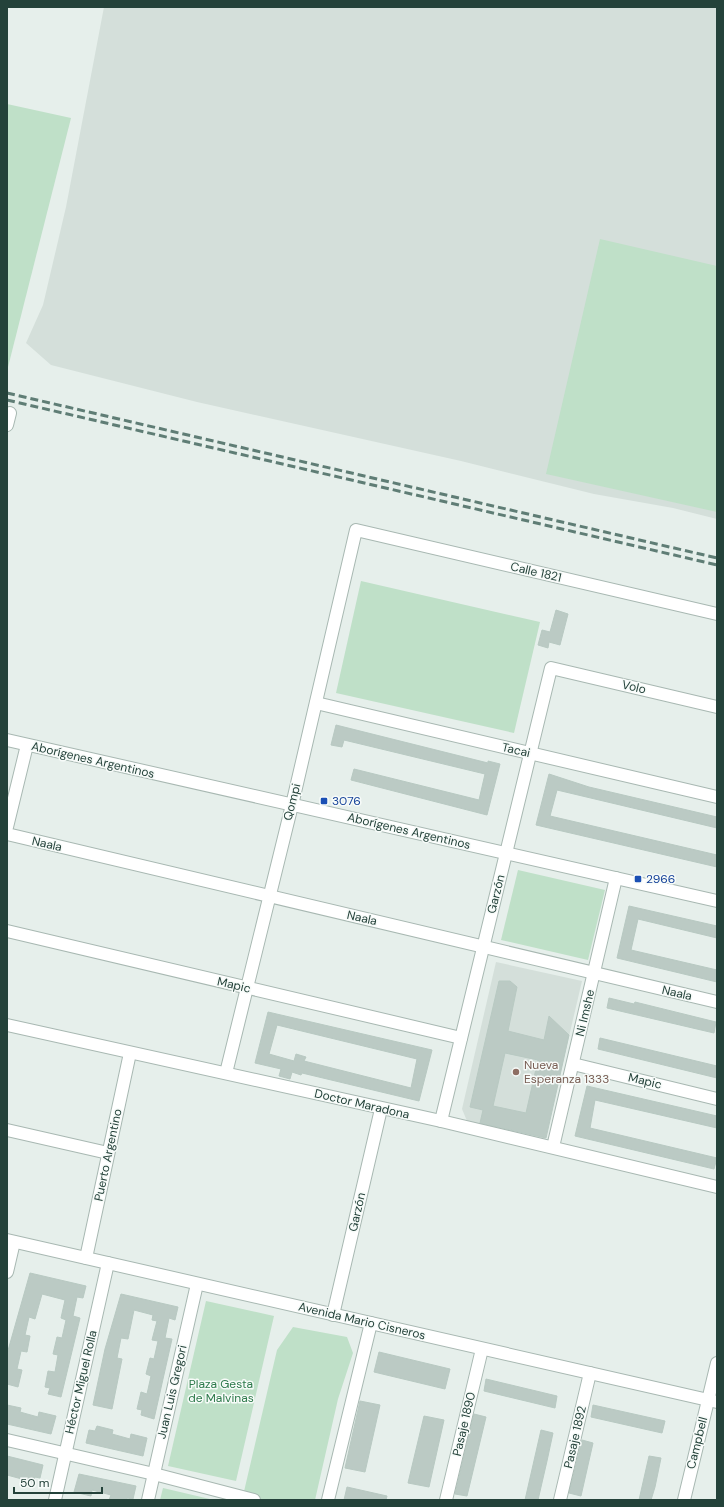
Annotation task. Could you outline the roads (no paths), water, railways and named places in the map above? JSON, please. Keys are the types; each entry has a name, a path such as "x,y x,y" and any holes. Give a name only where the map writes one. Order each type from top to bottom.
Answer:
{"street":[{"name":"Calle 1821","path":"356,530 717,614"},
{"name":"Qompi","path":"226,1073 268,896 292,805 356,530"},
{"name":"Volo","path":"551,668 717,707"},
{"name":"Garzón","path":"440,1121 551,668"},
{"name":"Tacai","path":"316,703 717,797"},
{"name":"Aborígenes Argentinos","path":"7,740 717,901"},
{"path":"7,827 27,745"},
{"name":"Naala","path":"7,834 717,1002"},
{"name":"Ni Imshe","path":"553,1147 616,878"},
{"name":"Mapic","path":"7,932 461,1038"},
{"name":"Doctor Maradona","path":"7,1025 440,1121 717,1187"},
{"name":"Puerto Argentino","path":"86,1258 130,1053"},
{"name":"Mapic","path":"573,1064 717,1099"},
{"name":"Garzón","path":"333,1315 381,1109"},
{"path":"7,1130 108,1153"},
{"path":"7,1272 10,1241"},
{"name":"Avenida Mario Cisneros","path":"10,1241 712,1401"},
{"name":"Héctor Miguel Rolla","path":"55,1500 108,1263"},
{"name":"Juan Luis Gregori","path":"148,1500 197,1284"},
{"path":"328,1500 371,1323"},
{"name":"Pasaje 1890","path":"446,1500 482,1349"},
{"name":"Campbell","path":"684,1500 712,1401 717,1363"},
{"name":"Pasaje 1892","path":"560,1500 590,1373"},
{"path":"7,1440 154,1474 254,1500"}],"railway":[{"path":"7,393 717,558"},
{"path":"7,400 717,565"}],"place":[{"name":"3076","path":"324,801"},
{"name":"2966","path":"638,879"},
{"name":"Nueva Esperanza 1333","path":"516,1072"}],"park label":[{"name":"Plaza Gesta de Malvinas","path":"221,1391"}]}
